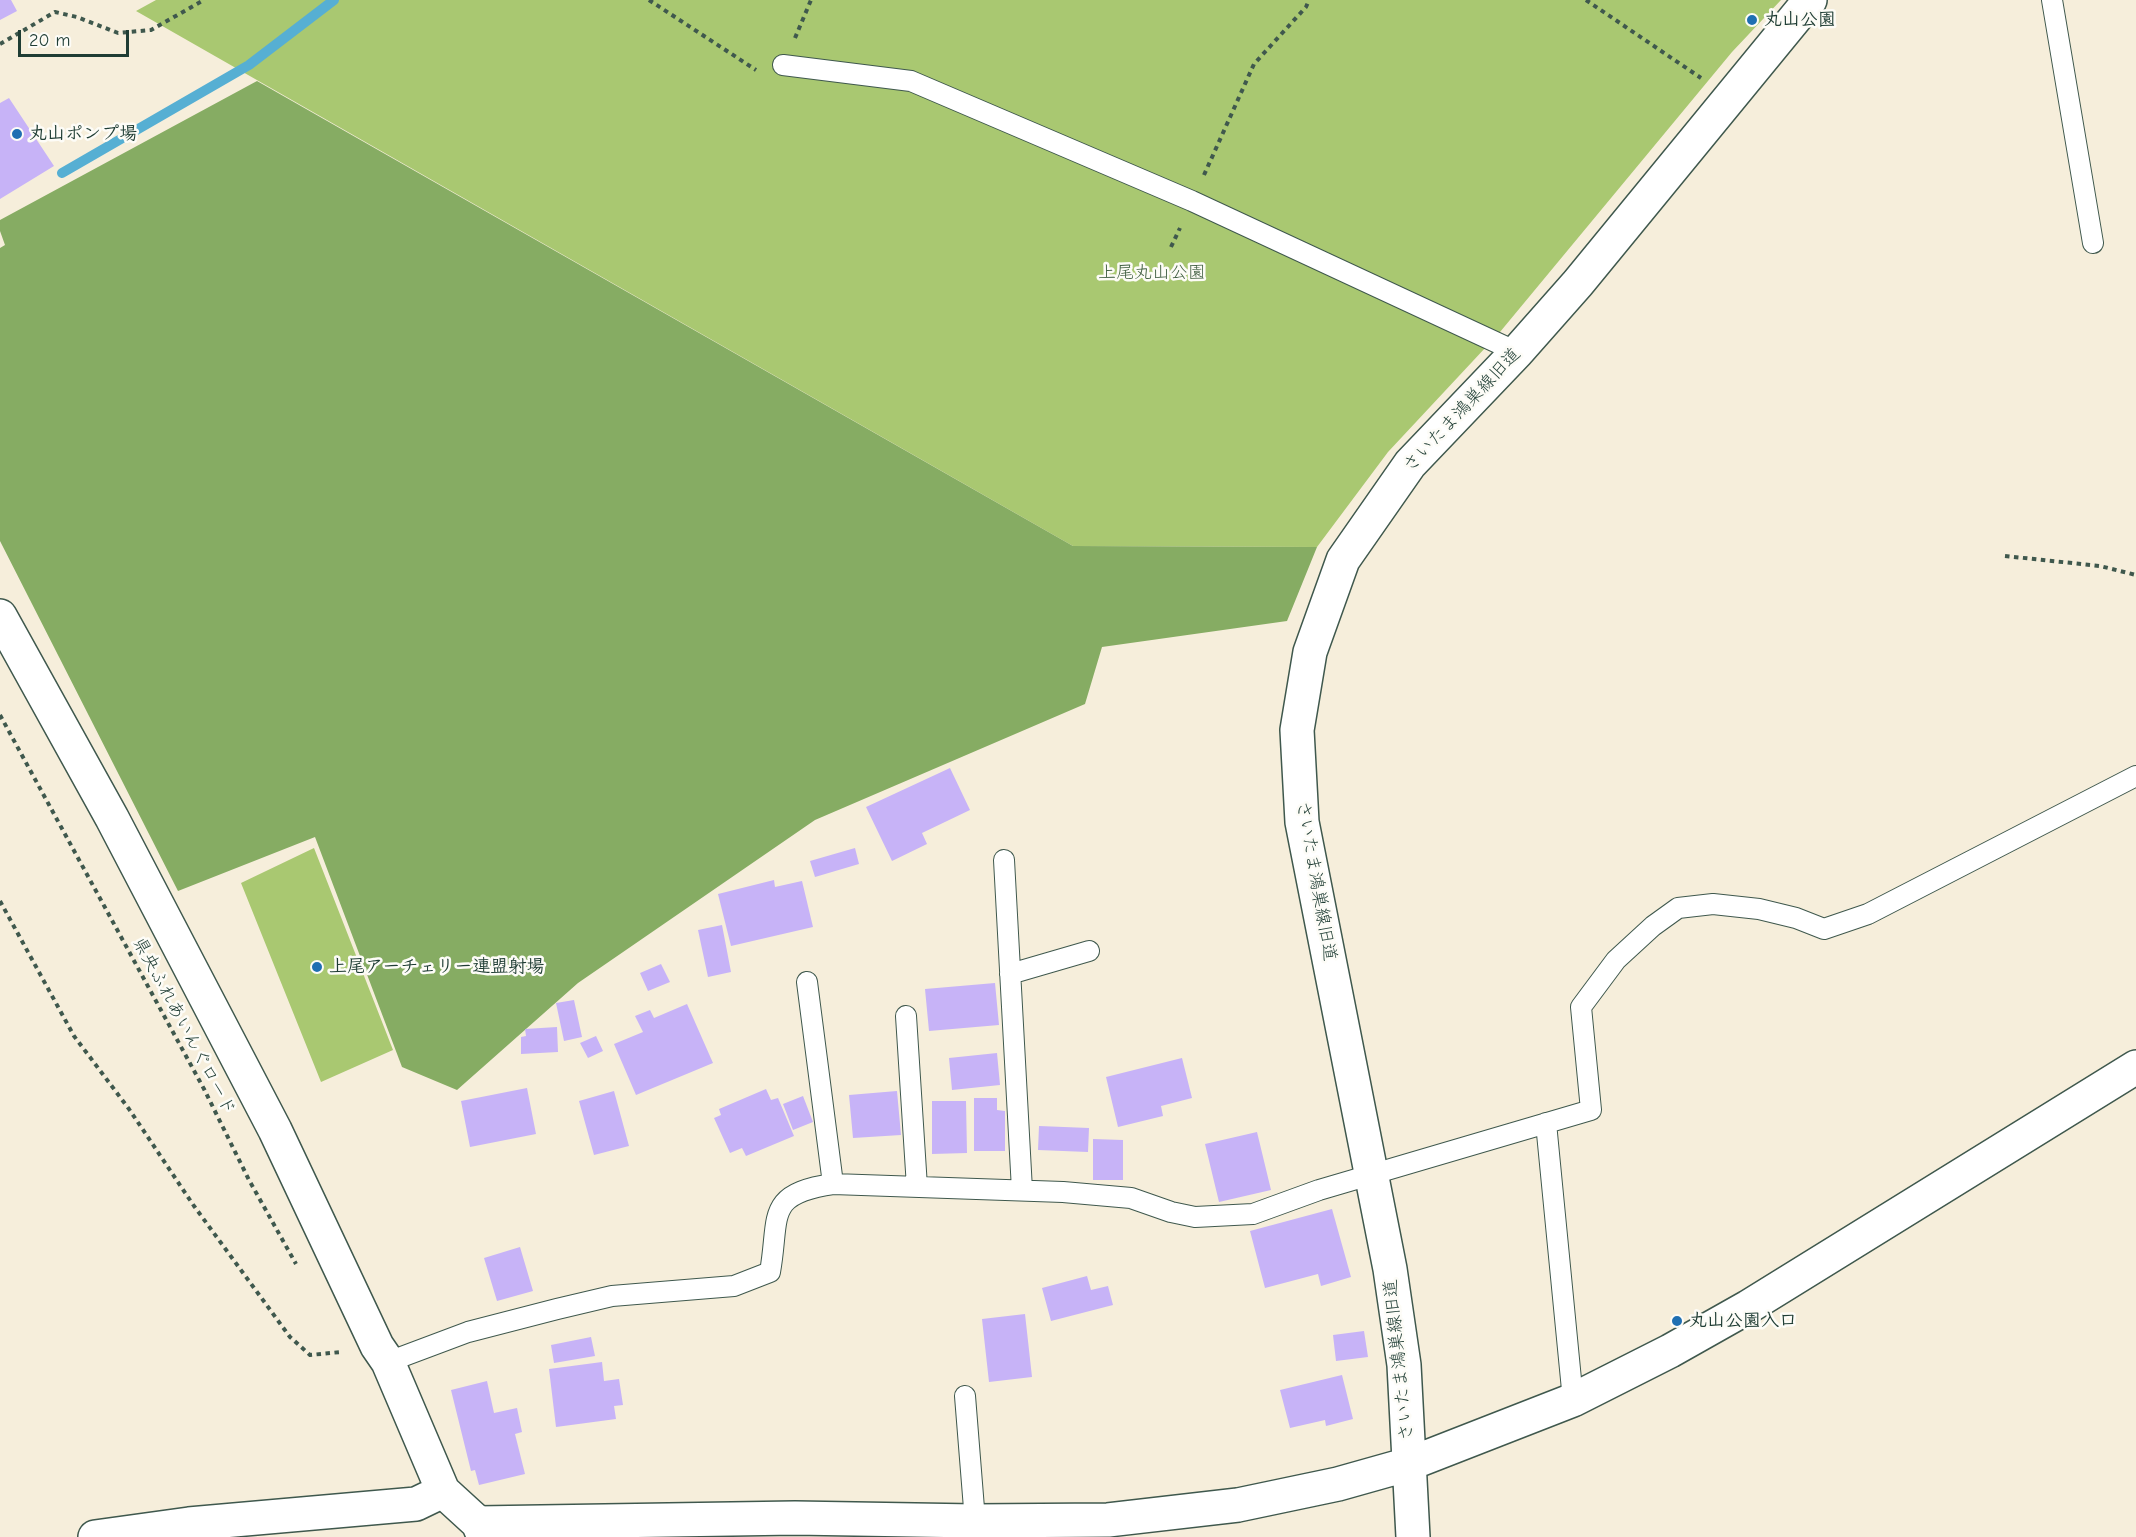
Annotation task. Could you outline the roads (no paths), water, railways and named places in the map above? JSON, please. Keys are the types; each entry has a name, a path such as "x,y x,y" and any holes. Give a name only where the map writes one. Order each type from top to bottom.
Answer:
{"street":[{"name":"さいたま鴻巣線旧道","path":"1413,1537 1404,1365 1390,1269 1302,822 1297,730 1310,652 1343,560 1410,464 1517,352 1578,283 1810,0"},
{"path":"0,616 112,818 275,1130 383,1354 443,1491 481,1530 795,1518 975,1521 1108,1520 1238,1505 1338,1484 1409,1464 1573,1400 1670,1351 1748,1307 2136,1067"},
{"path":"95,1537 189,1524 416,1504 443,1491"}],"lane":[{"path":"2052,0 2093,243"},
{"path":"783,65 911,81 1192,201 1517,352"},
{"path":"383,1354 612,1296 734,1286 770,1272 775,1246 776,1217 786,1198 813,1187 833,1184 1022,1190 1131,1198 1171,1212 1195,1217 1253,1214 1319,1190 1591,1110 1581,1007 1616,960 1653,926 1678,908 1713,904 1759,909 1796,918 1824,929 1868,914 2136,776"},
{"path":"1004,860 1022,1190"},
{"path":"1010,974 1089,951"},
{"path":"807,982 833,1184"},
{"path":"906,1016 917,1187"},
{"path":"1546,1123 1573,1400"},
{"path":"965,1396 975,1521"}],"waterway":[{"path":"62,173 249,65 334,0"}],"place":[{"name":"丸山公園","path":"1752,20"},
{"name":"丸山ポンプ場","path":"17,134"},
{"name":"上尾アーチェリー連盟射場","path":"317,967"},
{"name":"丸山公園入口","path":"1677,1321"}],"park label":[{"name":"上尾丸山公園","path":"1152,273"}]}
